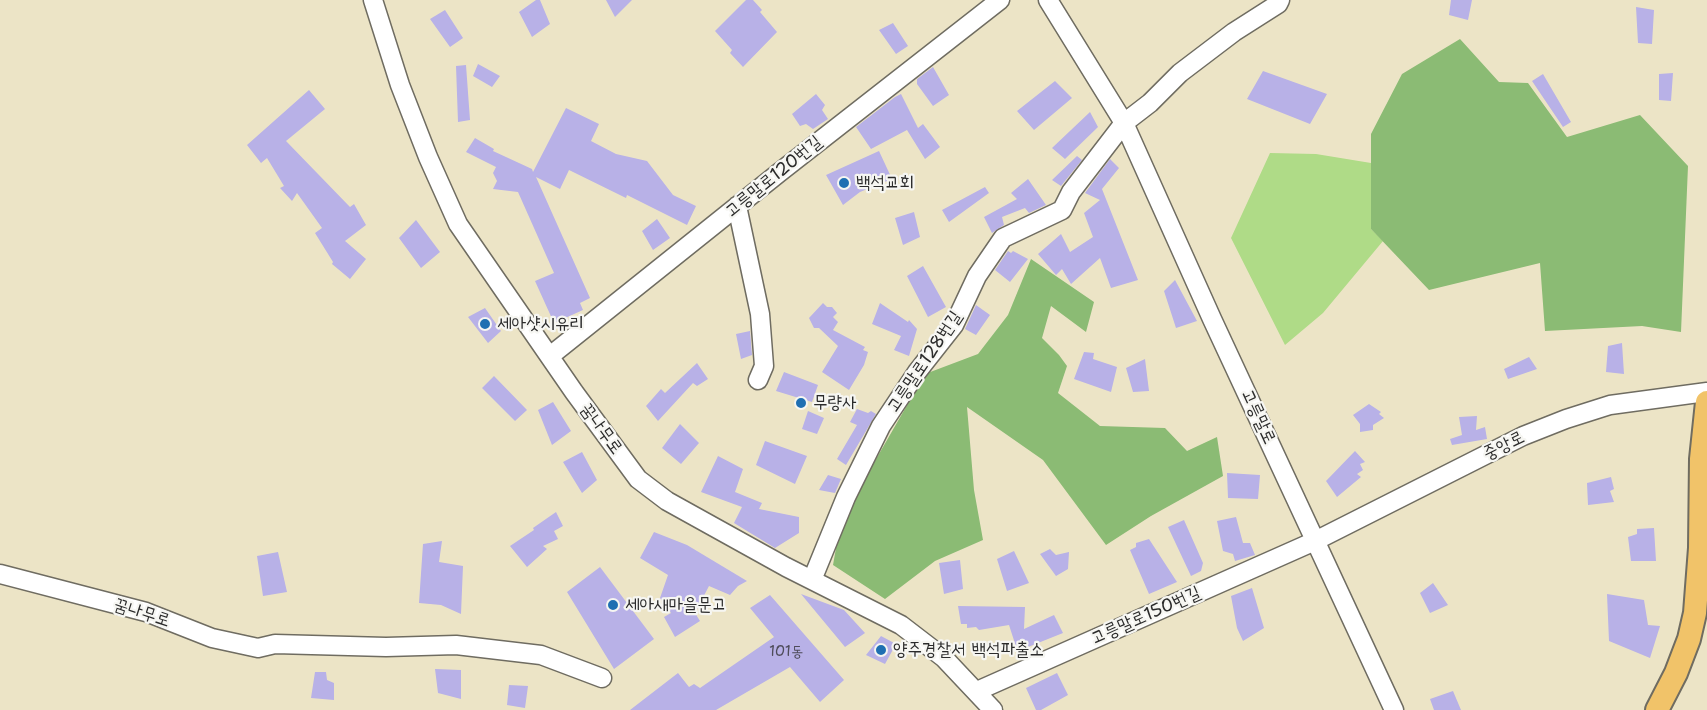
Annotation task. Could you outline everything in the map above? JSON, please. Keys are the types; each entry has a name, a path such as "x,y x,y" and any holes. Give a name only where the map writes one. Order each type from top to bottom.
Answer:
{"main road":[{"path":"1657,710 1668,690 1689,639 1697,595 1703,523 1701,459 1707,402"},
{"path":"1674,710 1685,687 1707,624"}],"street":[{"name":"꿈나무로","path":"373,0 400,85 428,157 458,224 638,479 667,501 812,580 901,625 944,658 993,710"},
{"name":"고릉말로120번길","path":"550,356 1000,0"},
{"name":"고릉말로","path":"1048,0 1124,123 1394,710"},
{"path":"1124,123 1150,103 1180,73 1234,32 1278,4 1280,0"},
{"name":"고릉말로128번길","path":"812,580 846,497 881,426 916,372 954,325 977,276 1003,238 1062,210 1071,192 1124,123"},
{"path":"737,206 760,314 764,366 758,380"},
{"name":"중앙로","path":"1315,541 1523,436 1566,419 1610,405 1707,392"},
{"name":"고릉말로150번길","path":"977,691 1315,541"},
{"name":"꿈나무로","path":"0,574 146,612 212,638 258,648 275,644 386,647 456,645 540,655 602,678"}],"green space":[{"path":"1460,39 1499,82 1528,83 1567,137 1640,115 1688,166 1681,332 1642,326 1545,331 1540,263 1429,290 1371,229 1371,134 1402,74"},
{"path":"1270,153 1316,154 1371,163 1371,229 1383,241 1323,313 1285,345 1231,238"},
{"path":"1031,259 1094,302 1086,332 1051,306 1042,338 1067,366 1058,393 1100,426 1165,428 1187,451 1217,437 1223,476 1151,516 1106,545 1043,460 967,407 974,490 983,540 935,561 885,599 833,565 841,520 925,374 978,354 1008,315"}],"building":[{"path":"536,0 540,0 550,24 532,37 519,12"},
{"path":"606,0 632,0 615,17"},
{"path":"746,0 753,0 777,32 743,67 715,31"},
{"path":"1451,0 1472,0 1468,20 1449,15"},
{"path":"1636,7 1654,10 1652,44 1638,43"},
{"path":"445,10 463,38 450,47 430,19"},
{"path":"893,23 908,46 896,54 879,30"},
{"path":"478,64 500,76 492,87 473,76"},
{"path":"466,65 470,120 458,122 456,66"},
{"path":"933,67 949,95 933,106 917,84 917,79"},
{"path":"1263,71 1327,94 1310,124 1247,99"},
{"path":"1673,73 1671,101 1659,100 1659,74"},
{"path":"1543,74 1571,122 1563,127 1532,81"},
{"path":"1055,81 1072,98 1034,130 1017,111"},
{"path":"309,90 325,109 286,141 350,207 354,204 366,225 345,241 366,259 350,279 332,264 333,262 315,233 322,228 297,193 292,201 280,188 284,186 267,158 261,163 247,145"},
{"path":"816,94 825,105 822,110 828,119 813,129 806,124 800,126 792,114"},
{"path":"901,94 918,128 923,124 940,147 925,159 907,130 871,149 856,127"},
{"path":"566,108 599,124 591,141 616,154 647,161 673,195 696,206 687,225 627,195 626,198 569,170 560,189 536,177 590,298 580,303 583,310 554,323 535,281 554,273 518,192 493,189 497,181 493,173 496,167 466,152 475,138 494,149 493,151 532,169 533,172"},
{"path":"1090,112 1098,127 1065,159 1052,148"},
{"path":"879,151 892,179 860,192 843,205 826,175"},
{"path":"1077,156 1082,160 1061,186 1052,180"},
{"path":"1110,159 1119,168 1102,189 1138,280 1111,288 1100,258 1071,284 1062,269 1056,275 1038,254 1061,234 1070,252 1093,237 1084,213 1100,200 1085,193"},
{"path":"1028,179 1046,205 1029,213 1025,208 1002,217 1004,225 992,233 984,217 1017,199 1011,193"},
{"path":"985,187 989,193 949,222 942,210"},
{"path":"914,212 920,237 903,245 895,218"},
{"path":"657,219 670,238 653,250 642,231"},
{"path":"416,220 440,252 421,268 399,238"},
{"path":"1008,251 1011,253 1013,251 1028,259 1010,282 995,270"},
{"path":"923,266 946,307 928,317 907,276"},
{"path":"1175,280 1197,321 1176,328 1164,291"},
{"path":"823,303 827,307 832,307 837,313 833,317 838,322 833,330 865,347 863,350 868,352 864,365 849,390 822,372 838,346 819,328 814,328 809,318"},
{"path":"880,303 908,322 909,320 917,329 909,356 894,350 901,336 872,324"},
{"path":"976,305 990,315 976,335 965,329"},
{"name":"세아샷시유리","path":"485,308 501,331 488,343 468,317"},
{"path":"750,331 752,355 741,359 736,334"},
{"path":"1622,343 1624,374 1606,372 1608,346"},
{"path":"1084,352 1094,353 1093,359 1117,367 1111,392 1074,379"},
{"path":"1529,357 1537,369 1508,379 1504,369"},
{"path":"1145,359 1149,391 1133,392 1126,368"},
{"path":"697,363 708,379 697,386 693,383 658,421 646,406 661,389 665,393"},
{"path":"784,372 818,385 812,402 776,391"},
{"path":"494,376 527,410 515,421 482,388"},
{"path":"553,402 571,431 552,445 538,410"},
{"path":"1369,404 1381,412 1379,414 1384,418 1373,425 1373,430 1360,432 1360,424 1353,415"},
{"path":"857,409 876,414 846,465 837,459 857,425 850,422"},
{"path":"808,411 824,418 817,434 802,429"},
{"path":"1477,416 1476,430 1485,427 1487,439 1452,445 1450,439 1462,435 1459,417"},
{"path":"680,424 699,443 681,464 662,448"},
{"path":"765,441 807,456 795,484 756,465"},
{"path":"1355,451 1365,462 1360,464 1363,470 1357,474 1361,477 1337,497 1326,481"},
{"path":"582,452 597,480 582,493 563,462"},
{"path":"718,456 743,469 735,492 762,503 759,509 799,517 799,533 775,548 734,523 742,507 701,492"},
{"path":"1227,473 1260,475 1258,499 1228,498"},
{"path":"828,475 841,479 835,493 819,490"},
{"path":"1611,477 1614,489 1610,491 1614,502 1588,505 1587,483"},
{"path":"556,512 563,526 554,531 558,539 543,546 547,549 527,567 510,546"},
{"path":"1236,517 1243,543 1250,543 1255,555 1235,561 1233,554 1223,551 1217,521"},
{"path":"1184,520 1203,563 1201,571 1191,576 1168,527"},
{"path":"1654,528 1656,561 1631,561 1628,537 1637,534 1637,529"},
{"path":"654,532 687,545 747,581 738,586 730,595 709,586 695,613 700,621 675,637 664,617 671,613 660,598 668,575 640,558"},
{"path":"1149,539 1177,582 1149,594 1130,550 1136,547 1136,543"},
{"path":"442,541 439,562 463,566 461,614 441,605 419,603 423,544"},
{"path":"1050,549 1056,555 1069,552 1068,569 1056,576 1040,554"},
{"path":"1014,551 1029,583 1007,591 997,559"},
{"path":"278,552 287,592 263,596 257,556"},
{"path":"960,560 963,589 944,594 939,563"},
{"path":"600,567 654,639 614,669 567,592"},
{"path":"1433,583 1448,605 1430,613 1420,593"},
{"path":"1252,588 1264,628 1243,641 1237,628 1231,596"},
{"path":"801,594 844,610 865,633 845,647"},
{"path":"1607,594 1644,600 1648,625 1660,626 1650,658 1609,641"},
{"path":"770,595 844,680 820,702 790,667 716,710 630,710 678,673 689,687 694,684 700,688 774,637 750,608"},
{"path":"958,606 1025,607 1024,629 1054,615 1063,633 1023,649 1023,658 1020,659 1009,625 979,630 976,627 967,628 967,624 961,624"},
{"name":"양주경찰서 백석파출소","path":"881,636 896,644 885,664 866,655"},
{"path":"435,669 461,670 461,699 438,693"},
{"path":"315,672 326,672 327,680 334,683 334,700 311,698"},
{"path":"1057,673 1068,695 1041,710 1036,710 1026,688"},
{"path":"509,685 528,686 525,708 507,705"},
{"path":"1453,691 1461,710 1434,710 1430,699"}],"place":[{"name":"백석교회","path":"844,183"},
{"name":"세아샷시유리","path":"485,324"},
{"name":"무량사","path":"801,403"},
{"name":"세아새마을문고","path":"613,605"},
{"name":"양주경찰서 백석파출소","path":"881,650"}]}
